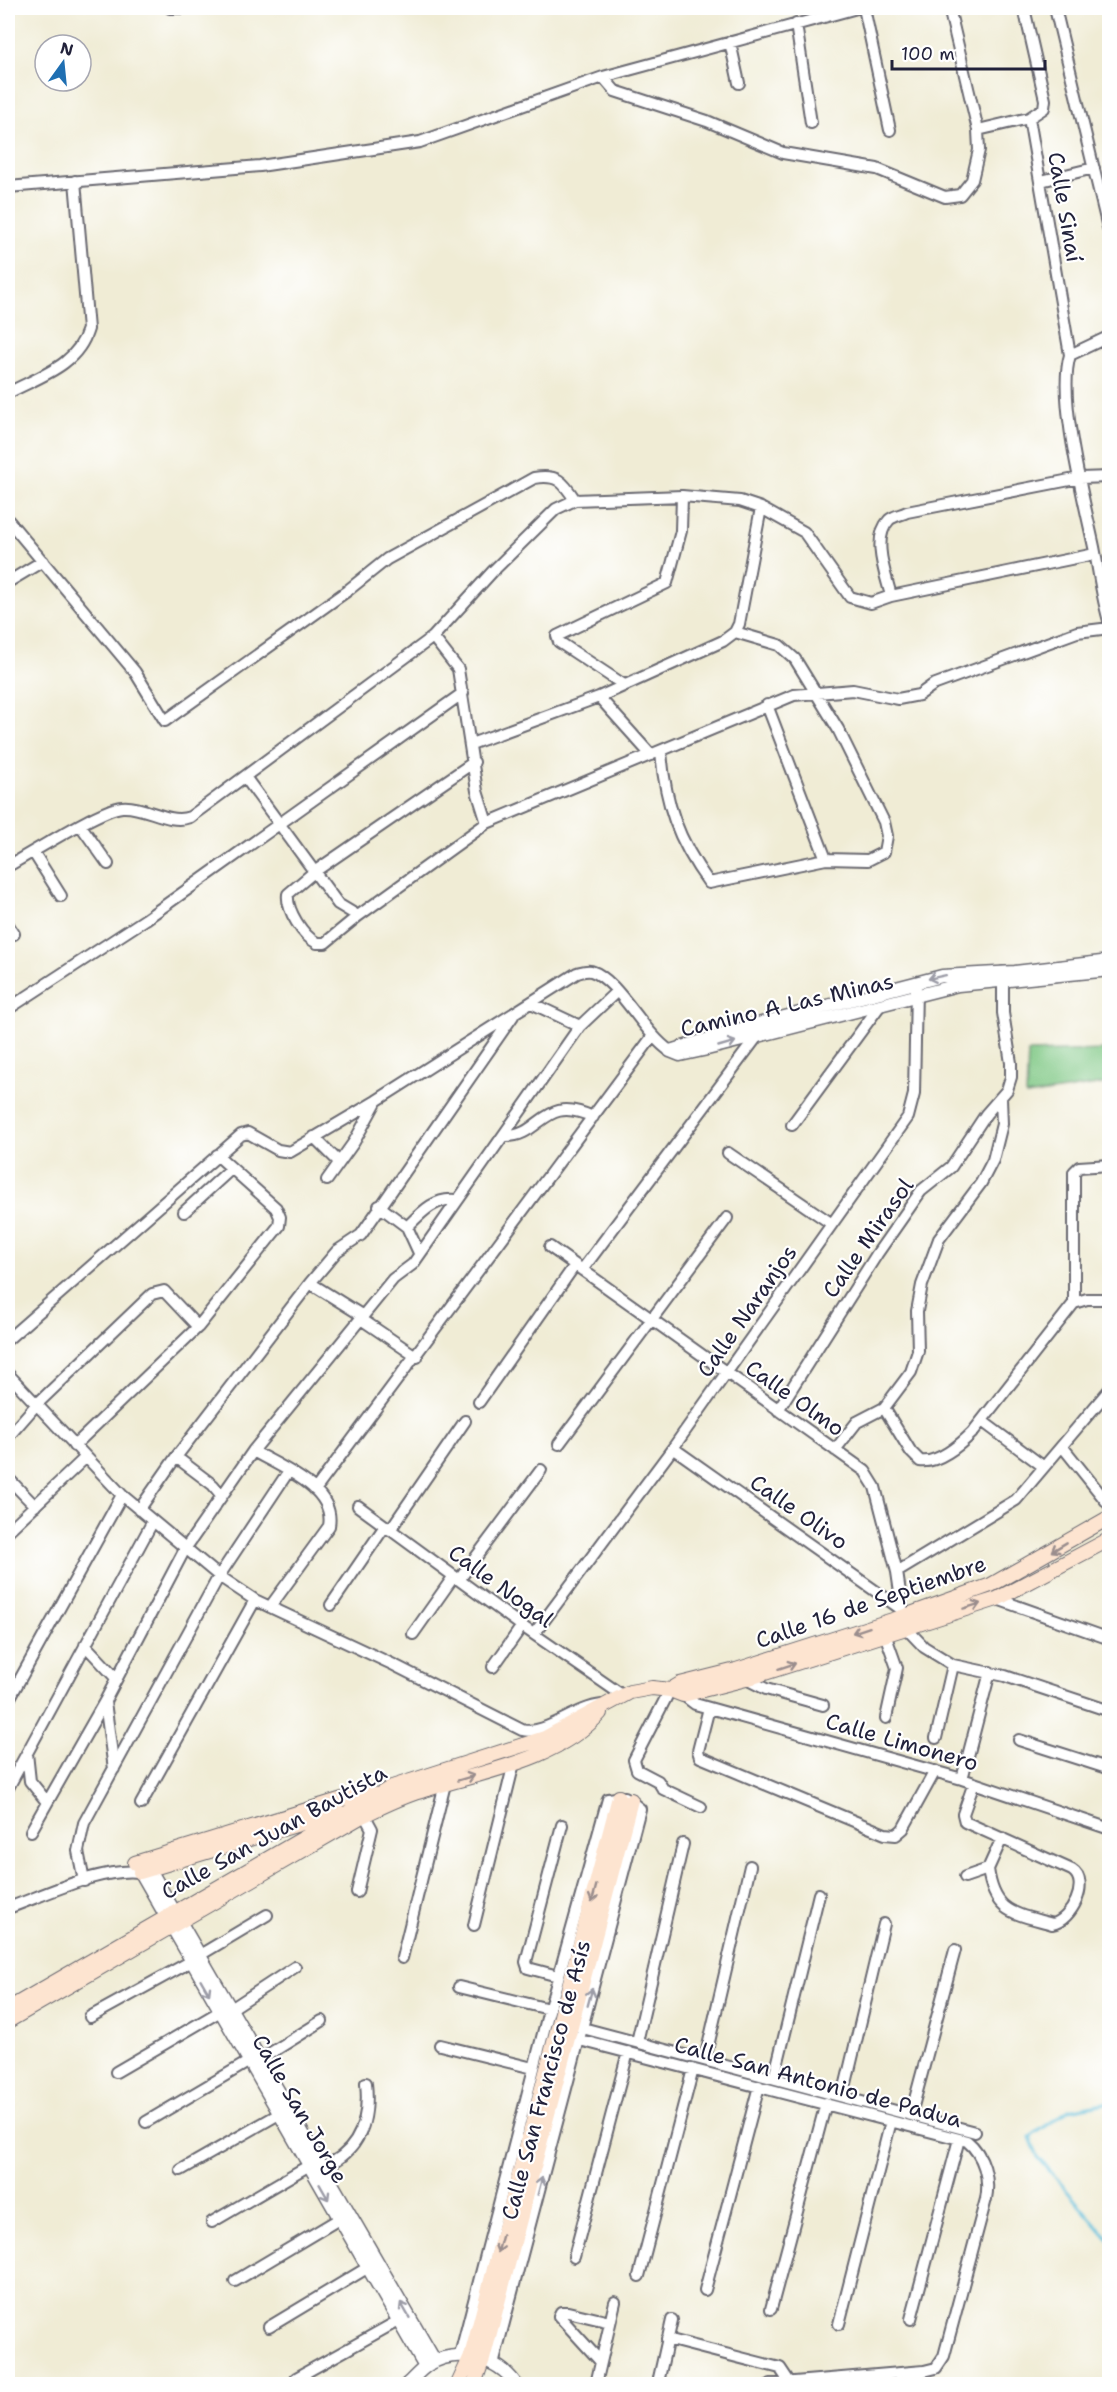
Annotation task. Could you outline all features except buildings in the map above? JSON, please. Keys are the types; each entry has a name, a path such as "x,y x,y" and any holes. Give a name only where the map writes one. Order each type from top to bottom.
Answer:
{"main road":[{"name":"Calle 16 de Septiembre","path":"677,1692 680,1684 736,1670 903,1618 991,1585 1110,1517"},
{"name":"Calle 16 de Septiembre","path":"608,1704 622,1695 640,1689 677,1692 746,1678 885,1634 903,1618 997,1599 1108,1543"},
{"name":"Calle San Juan Bautista","path":"382,1799 445,1784 514,1763 562,1743 588,1727 608,1704"},
{"name":"Calle San Juan Bautista","path":"8,2009 173,1919 382,1799 406,1782 545,1738 608,1704"},
{"path":"139,1867 362,1792 382,1799"},
{"name":"Calle San Francisco de Asís","path":"474,2385 477,2359 561,2027 625,1798"},
{"path":"139,1867 335,1813 355,1814"},
{"name":"Calle San Juan Bautista","path":"8,2021 173,1919"},
{"name":"Calle San Francisco de Asís","path":"458,2385 477,2359"}],"street":[{"path":"170,8 196,8"},
{"path":"8,187 260,166 420,142 603,77 857,8"},
{"path":"864,8 890,130"},
{"path":"603,77 615,91 707,121 783,153 877,169 945,197 960,195 972,180 979,150 978,130 949,8"},
{"path":"978,130 1029,118 1039,113 1045,100 1024,8"},
{"path":"1055,8 1110,236"},
{"path":"796,24 811,123"},
{"path":"730,42 739,83"},
{"name":"Calle Sinaí","path":"1029,118 1070,355 1066,367 1065,389 1080,478 1110,626"},
{"path":"1041,181 1094,168"},
{"path":"8,393 71,359 83,345 88,329 75,181"},
{"path":"1070,355 1110,336"},
{"path":"8,520 135,672 165,721 347,591 387,559 534,478 553,476 560,479 575,500"},
{"path":"891,596 881,550 886,526 890,519 907,512 1080,478 1110,477"},
{"path":"8,866 121,807 136,808 174,819 186,818 433,637 493,571 556,509 575,500 682,496 740,501 761,508 804,532 814,543 850,597 871,603 891,596 1095,554"},
{"path":"624,685 559,642 557,636 668,583 681,531 682,496"},
{"path":"471,744 599,697 723,641 735,632 740,624 761,508"},
{"path":"8,582 43,561"},
{"path":"474,762 290,891 287,897 308,937 321,945 487,823 794,694 853,690 892,699 912,697 933,685 1077,632 1110,626"},
{"path":"599,697 656,753 669,808 688,851 709,883 826,859 851,862 873,859 884,852 887,836 884,822 838,729 795,659 784,647 735,632"},
{"path":"433,637 458,669 477,791 487,823"},
{"path":"8,1009 146,919 281,825 463,693"},
{"path":"767,705 826,859"},
{"path":"244,777 338,904 358,916"},
{"path":"81,826 108,864"},
{"path":"34,852 61,896"},
{"name":"Camino A Las Minas","path":"703,1045 759,1035 968,983 1110,961"},
{"path":"8,1339 242,1135 248,1133 285,1152 290,1152 376,1101 445,1054 515,1014 577,973 589,970 601,977 652,1037 670,1051"},
{"name":"Camino A Las Minas","path":"670,1051 680,1055 771,1021 914,983 961,973 1003,976 1110,970"},
{"path":"835,1450 857,1422 884,1408 915,1363 918,1351 919,1296 935,1249 955,1215 981,1183 993,1160 1002,1124 1001,1098 1011,1077 1003,1013 1003,976"},
{"name":"Calle Naranjos","path":"534,1634 673,1448 912,1110 917,996 914,983"},
{"path":"31,1831 105,1701 184,1549 253,1451 393,1279 409,1269 580,1026 616,992"},
{"path":"531,1003 580,1026"},
{"path":"792,1125 882,1004"},
{"path":"139,1509 310,1282 337,1251 361,1235 515,1014"},
{"path":"478,1402 578,1267 771,1021"},
{"path":"315,1490 417,1357 652,1037"},
{"name":"Calle Mirasol","path":"778,1410 877,1254 921,1191 951,1167 986,1114 1001,1098"},
{"path":"327,1180 376,1101"},
{"path":"504,1136 520,1133 553,1111 572,1108 593,1117"},
{"path":"314,1137 339,1162"},
{"path":"728,1153 831,1224"},
{"path":"74,1446 198,1327 257,1256 280,1221 273,1205 217,1155"},
{"path":"1074,1303 1074,1172 1079,1167 1110,1165"},
{"path":"184,1212 231,1169"},
{"path":"407,1227 430,1206 440,1201 456,1200"},
{"path":"380,1206 407,1227 419,1253"},
{"path":"559,1444 727,1218"},
{"name":"Calle Olmo","path":"550,1247 865,1471 872,1481 897,1572 903,1618"},
{"path":"310,1282 417,1357"},
{"path":"8,1437 36,1405 152,1294 164,1291 198,1327"},
{"path":"884,1408 911,1452 920,1461 926,1462 958,1446 982,1420 1074,1303 1087,1299 1110,1299"},
{"path":"8,1374 122,1495 184,1549 255,1600 522,1730 540,1731 587,1706 608,1704"},
{"path":"897,1572 1016,1500 1109,1390"},
{"path":"982,1420 1044,1467"},
{"path":"331,1605 465,1421"},
{"path":"1062,1446 1110,1506"},
{"name":"Calle Olivo","path":"673,1448 903,1618 935,1655 953,1665"},
{"path":"253,1451 315,1490 329,1511 329,1526 270,1607"},
{"path":"176,1457 204,1477 222,1496"},
{"path":"8,1531 86,1458"},
{"path":"413,1634 541,1470"},
{"path":"84,1881 79,1843 84,1823 219,1576 288,1472"},
{"path":"8,1478 35,1506"},
{"path":"8,1701 122,1495"},
{"name":"Calle Nogal","path":"358,1506 522,1626 622,1695"},
{"path":"8,1788 153,1521"},
{"path":"997,1599 1110,1639"},
{"path":"141,1804 255,1600"},
{"path":"493,1667 522,1626"},
{"path":"885,1634 897,1668 886,1718"},
{"path":"85,1645 116,1678"},
{"path":"936,1738 953,1665 990,1672 1110,1711"},
{"path":"962,1779 990,1672"},
{"path":"746,1678 766,1689 823,1705"},
{"path":"677,1692 634,1760 637,1770 658,1781 663,1789 701,1807"},
{"name":"Calle Limonero","path":"677,1692 696,1704 962,1779 1110,1829"},
{"path":"105,1701 114,1769"},
{"path":"709,1708 698,1750 700,1756 885,1834 896,1835 903,1829 935,1771"},
{"path":"1019,1740 1110,1769"},
{"path":"27,1753 30,1781 47,1802"},
{"path":"474,1926 514,1763"},
{"path":"974,1783 963,1818 1072,1870 1080,1878 1071,1911 1064,1919 1052,1924 1002,1906 992,1892 988,1869 1002,1838"},
{"path":"402,1958 445,1784"},
{"name":"Calle San Francisco de Asís","path":"477,2359 533,2068 561,2027 558,1976 608,1799 625,1798"},
{"path":"355,1814 369,1822 372,1829 357,1892"},
{"path":"558,1976 532,1970 526,1962 562,1825"},
{"path":"637,2042 682,1844"},
{"path":"705,2060 750,1866"},
{"path":"8,1908 84,1881 139,1867"},
{"name":"Calle San Jorge","path":"139,1867 173,1919 254,2061 323,2166 430,2364"},
{"path":"965,1877 988,1869"},
{"path":"774,2078 819,1894"},
{"path":"90,2017 195,1959 267,1915"},
{"path":"843,2096 884,1924"},
{"path":"911,2114 955,1950"},
{"path":"116,2072 295,1968"},
{"path":"459,1987 561,2027"},
{"path":"146,2122 322,2021"},
{"name":"Calle San Antonio de Padua","path":"561,2027 637,2042 975,2132"},
{"name":"Calle San Antonio de Padua","path":"561,2027 628,2052 968,2141 974,2149 988,2175 989,2185 940,2362 936,2368 771,2385"},
{"path":"440,2045 533,2068"},
{"path":"574,2257 628,2052"},
{"name":"Calle San Jorge","path":"254,2061 279,2114 367,2268 398,2321 430,2364"},
{"path":"639,2276 693,2068"},
{"path":"323,2166 349,2150 362,2130 368,2107 366,2083"},
{"path":"705,2290 759,2086"},
{"path":"771,2309 826,2103"},
{"path":"181,2170 279,2114"},
{"path":"839,2324 891,2121"},
{"path":"911,2319 959,2139"},
{"path":"212,2222 308,2166"},
{"path":"235,2281 339,2219"},
{"path":"269,2327 367,2268"},
{"path":"596,2385 615,2302"},
{"path":"601,2362 559,2316 561,2312 568,2312 610,2322"},
{"path":"659,2378 672,2320"},
{"path":"296,2378 398,2321"},
{"path":"667,2339 780,2368 790,2383"},
{"path":"407,2385 430,2364 477,2359 516,2385"}],"green space":[{"path":"1109,1050 1109,1083 1026,1096 1028,1052"}],"waterway":[{"path":"1110,2102 1069,2110 1030,2137 1038,2157 1110,2241"}]}
